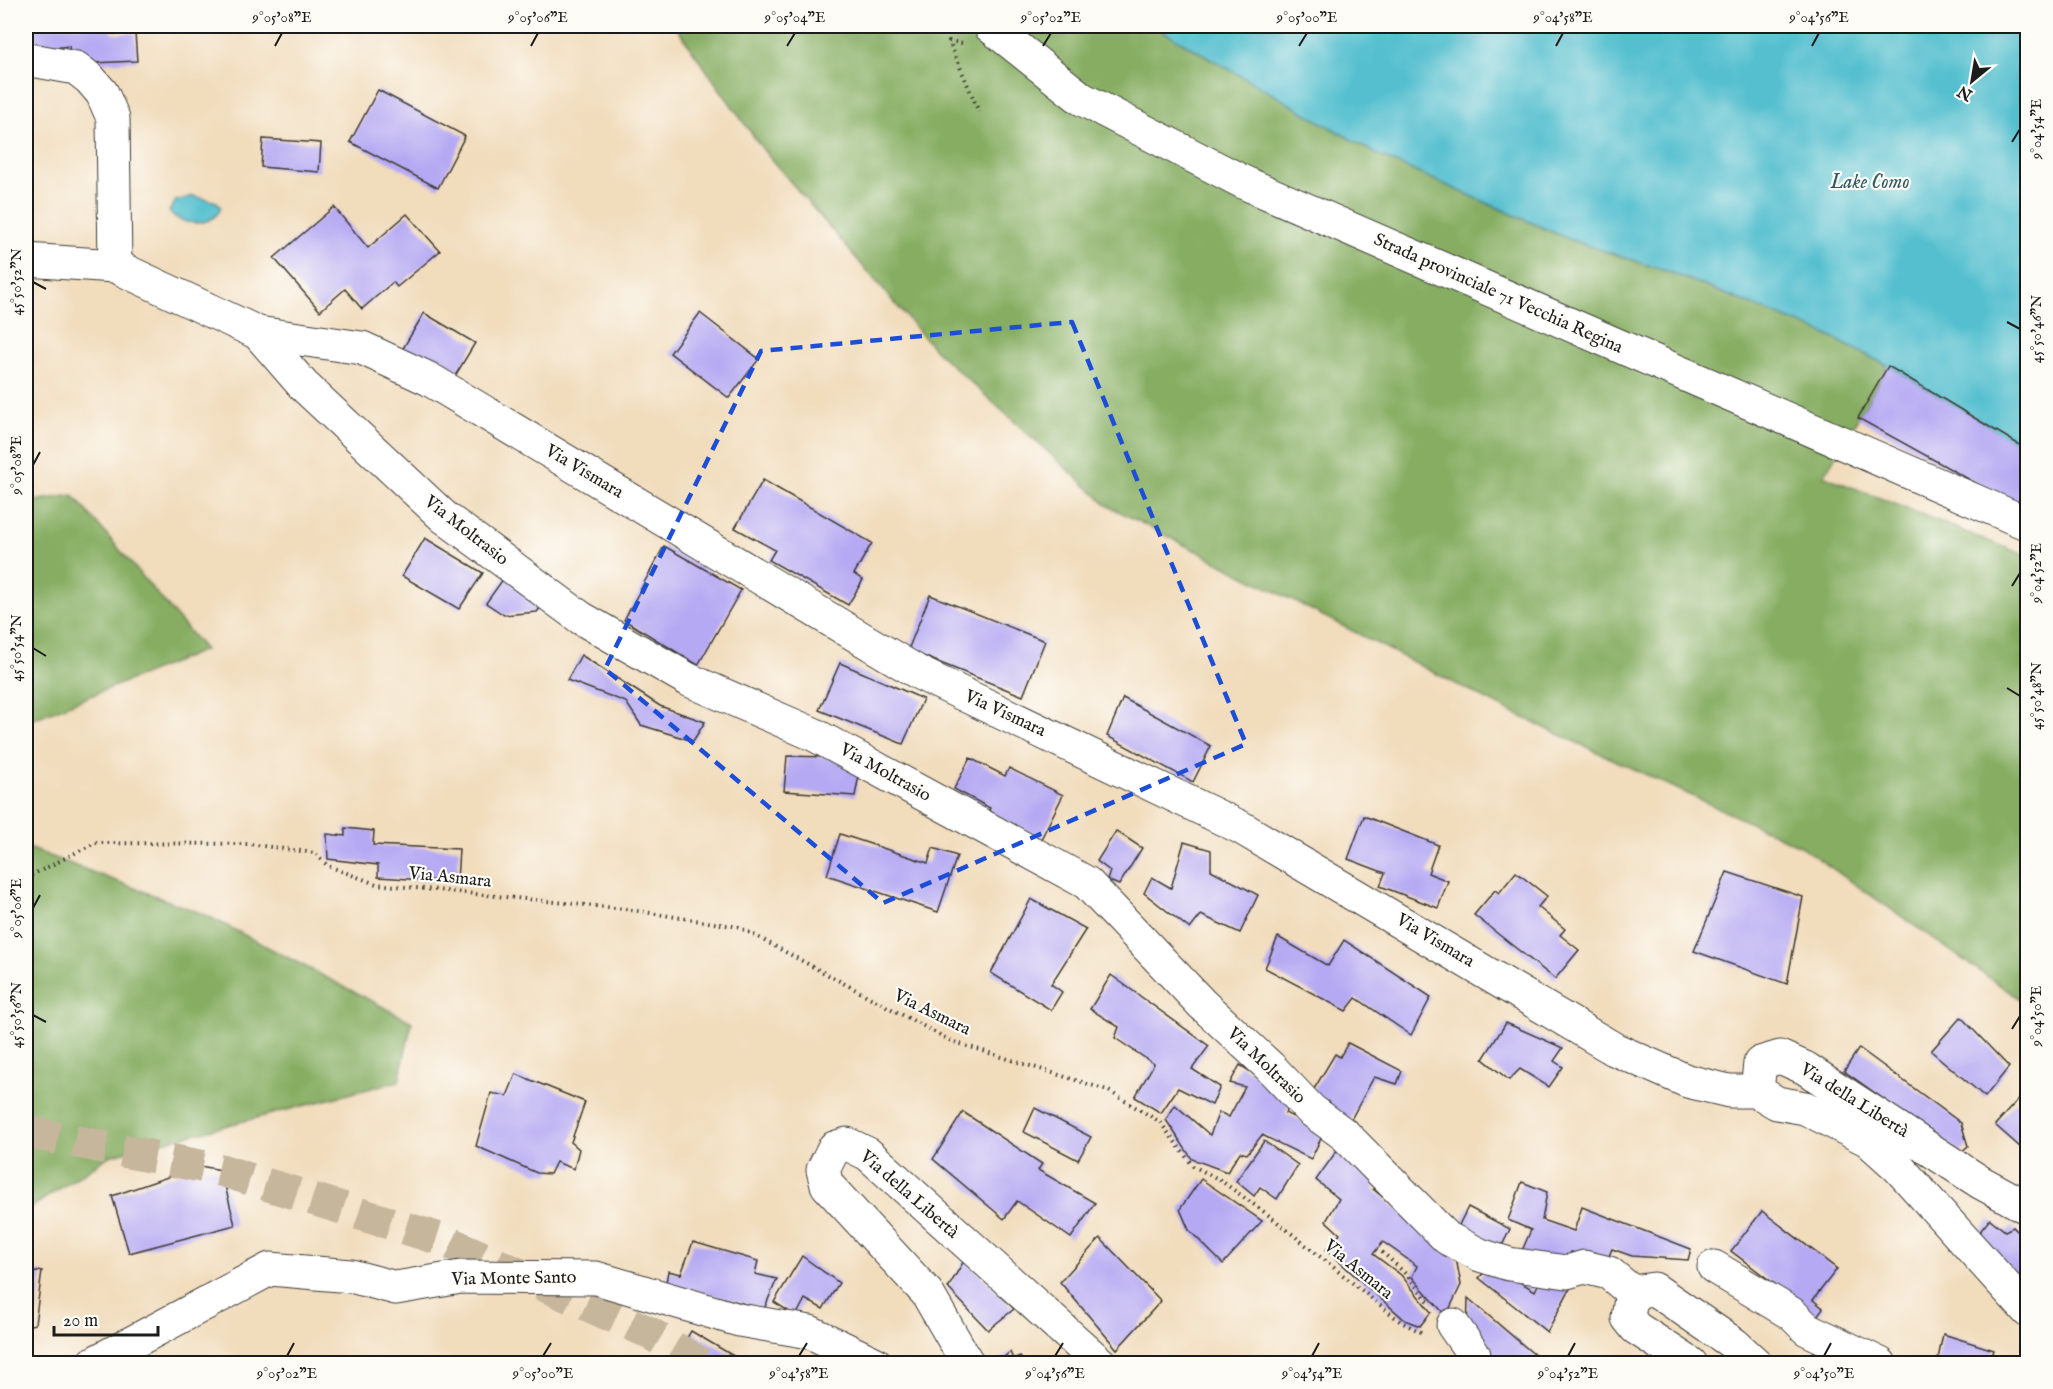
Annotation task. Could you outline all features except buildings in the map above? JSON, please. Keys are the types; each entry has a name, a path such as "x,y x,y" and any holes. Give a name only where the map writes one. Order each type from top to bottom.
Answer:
{"street":[{"name":"Strada provinciale 71 Vecchia Regina","path":"990,26 1082,99 1245,183 2028,524"},
{"path":"26,59 76,68 90,79 106,101 113,118 115,266"},
{"path":"26,260 115,266 258,333"},
{"name":"Via Vismara","path":"258,333 362,348 429,379 919,673 1240,826 1614,1049 1687,1081 1729,1091 1757,1091"},
{"name":"Via Moltrasio","path":"258,333 303,385 444,517 581,618 689,680 813,734 1087,883 1202,1004 1270,1067 1311,1110 1345,1135 1448,1238 1480,1255 1520,1265 1567,1272 1584,1267 1609,1273 1632,1292"},
{"name":"Via della Libertà","path":"2028,1208 1980,1182 1805,1068 1780,1057 1760,1063 1757,1091 1777,1102 1805,1108 1868,1140 1898,1167 2028,1311"},
{"name":"Via della Libertà","path":"968,1364 927,1293 827,1185 823,1170 834,1148 847,1143 868,1154 1101,1364"},
{"path":"1714,1267 1792,1314 1807,1329 1880,1364"},
{"name":"Via Monte Santo","path":"92,1364 270,1269 351,1276 396,1288 461,1277 596,1278 739,1320 810,1332 876,1364"},
{"path":"1691,1364 1636,1328 1628,1318 1632,1292 1654,1289 1734,1344 1756,1364"},
{"path":"1441,1331 1474,1355 1473,1364"}],"path":[{"path":"979,112 949,41 1019,49"},
{"name":"Via Asmara","path":"26,878 95,843 249,844 315,854 328,866 376,884 625,909 739,927 951,1041 1107,1090 1116,1095 1160,1122 1193,1166 1220,1180 1270,1217 1401,1322 1441,1331"},
{"path":"1382,1252 1404,1272 1440,1316 1441,1331"}],"highlighted area":[{"path":"1072,322 1246,744 883,903 605,669 761,351"}],"green space":[{"path":"675,26 1154,26 1380,156 1571,240 1672,273 1823,333 1888,366 1824,476 2027,556 2027,1004 1800,846 1513,713 1108,506 935,350 764,151"},
{"path":"73,495 205,650 26,722 26,502"},
{"path":"26,847 206,915 412,1022 399,1081 109,1156 26,1211"}],"water":[{"name":"Lake Como","path":"1154,26 2027,26 2027,450 1888,366 1823,333 1672,273 1571,240 1380,156"},
{"path":"193,196 217,202 221,208 217,215 204,222 196,223 181,220 169,211 176,201"}],"tunnel":[{"path":"26,1132 221,1170 443,1240 648,1332 701,1364"}]}
